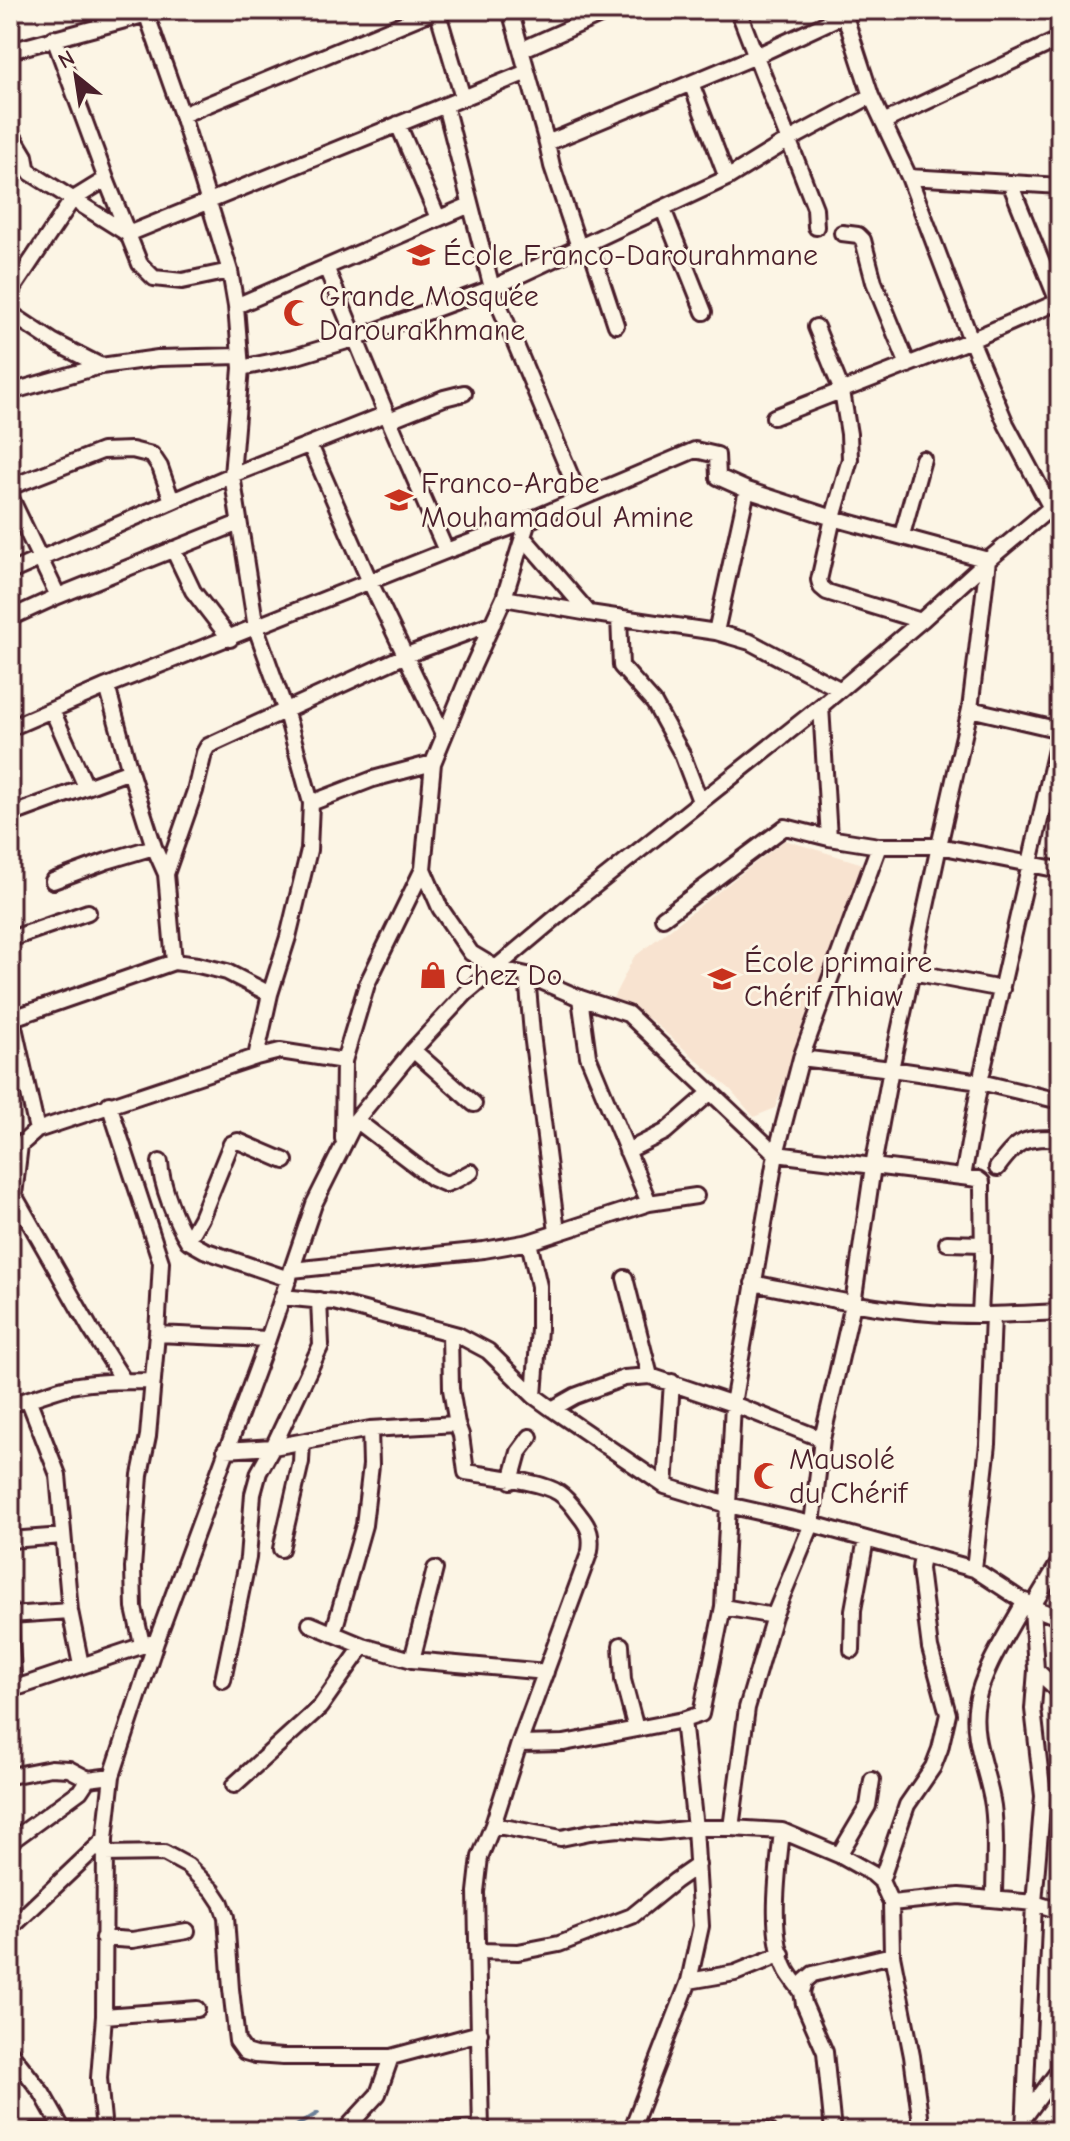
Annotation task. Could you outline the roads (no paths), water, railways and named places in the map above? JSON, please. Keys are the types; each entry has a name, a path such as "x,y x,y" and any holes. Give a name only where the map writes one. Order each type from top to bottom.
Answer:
{"street":[{"path":"10,51 145,12 162,10"},
{"path":"182,115 437,10 463,98"},
{"path":"510,10 552,166 616,325"},
{"path":"521,50 611,10"},
{"path":"738,10 815,208 816,227"},
{"path":"145,12 182,115 230,271 241,362 232,475 239,523 256,628 285,709 311,803 309,850 256,1057"},
{"path":"34,2131 104,2130 99,2078 104,2016 104,1846 112,1776 149,1643 268,1339 314,1204 356,1120 413,1050 466,993 573,903 821,706 1056,504 1006,424 909,177 871,96 843,13 756,56 547,143"},
{"path":"54,38 140,264 154,278 182,281 230,271"},
{"path":"883,122 1060,39"},
{"path":"128,234 527,72"},
{"path":"691,83 727,178"},
{"path":"10,392 101,366 158,358 241,362 294,357 357,338 492,288 663,209 727,178 871,96"},
{"path":"445,105 492,288 580,498"},
{"path":"398,124 438,218"},
{"path":"10,131 31,173 128,234"},
{"path":"10,177 25,156"},
{"path":"909,177 1060,186"},
{"path":"10,293 72,200 106,179"},
{"path":"774,417 971,340 1059,301 1010,183"},
{"path":"236,306 470,205"},
{"path":"663,209 704,312"},
{"path":"842,233 858,235 863,240 874,282 908,365"},
{"path":"326,267 446,551"},
{"path":"10,313 54,342 101,366"},
{"path":"816,327 842,391 850,459 833,518 819,580 821,587 827,592 921,621"},
{"path":"10,572 232,475 387,417 464,393"},
{"path":"310,445 404,656 444,736"},
{"path":"10,487 102,451 132,450 152,455 160,467 172,501"},
{"path":"10,728 107,686 528,521 695,450 717,455 718,477 747,490 833,518 988,560"},
{"path":"902,535 923,459"},
{"path":"716,632 747,490"},
{"path":"10,496 58,596"},
{"path":"343,1144 344,1061 367,984 423,869 433,763 504,598 528,521"},
{"path":"10,618 239,523"},
{"path":"523,537 589,613"},
{"path":"173,549 193,591 230,639"},
{"path":"731,1828 747,1708 774,1616 812,1524 822,1439 853,1304 891,1069 970,709 988,560"},
{"path":"504,598 716,632 750,642 839,689"},
{"path":"619,617 621,666 654,703 682,754 700,801"},
{"path":"166,874 208,746 404,656 493,623"},
{"path":"107,686 130,771 154,847 166,874 174,962"},
{"path":"821,706 829,838"},
{"path":"963,1177 980,1082 1030,865 1056,778 1060,731 970,709"},
{"path":"52,710 86,787"},
{"path":"311,803 373,779 433,763"},
{"path":"10,815 130,771"},
{"path":"663,918 785,827 879,846 939,846 1060,870"},
{"path":"519,1744 564,1743 701,1714 723,1607 733,1404 776,1154 801,1058 879,846"},
{"path":"53,881 154,847"},
{"path":"423,869 440,908 471,953 496,968 527,975 628,1014 776,1154 978,1179 982,1182 988,1444 974,1569"},
{"path":"10,939 88,912"},
{"path":"37,1130 11,1015 174,962 227,972 270,994"},
{"path":"912,972 1002,989"},
{"path":"527,975 557,1232"},
{"path":"580,998 588,1056 649,1203"},
{"path":"1060,1047 1060,1055"},
{"path":"413,1050 474,1104"},
{"path":"124,1381 12,1202 15,1144 37,1130 109,1104 256,1057 280,1051 344,1061"},
{"path":"801,1058 980,1082 1060,1101"},
{"path":"627,1151 665,1132 711,1092"},
{"path":"109,1104 161,1262 148,1436 140,1475 133,1568 134,1608 149,1643"},
{"path":"356,1120 432,1178 446,1184 471,1172"},
{"path":"997,1168 1012,1147 1024,1141 1060,1138"},
{"path":"188,1241 201,1218 231,1144 238,1141 285,1161"},
{"path":"160,1162 181,1230 188,1241 204,1250 290,1275 529,1242 649,1203 696,1196"},
{"path":"529,1242 539,1286 534,1396"},
{"path":"947,1243 983,1244"},
{"path":"625,1278 650,1376"},
{"path":"753,1283 853,1304 930,1313 1060,1312"},
{"path":"282,1297 334,1302 458,1335 488,1351 534,1396 665,1486 974,1569 1028,1604 1060,1618"},
{"path":"223,1680 248,1558 253,1494 259,1472 321,1345 319,1300"},
{"path":"428,2131 481,2129 476,1892 480,1857 590,1551 592,1538 586,1524 557,1492 543,1486 466,1472 451,1389 450,1333"},
{"path":"157,1334 268,1339"},
{"path":"552,1409 575,1396 624,1378 650,1376 822,1439"},
{"path":"10,1404 29,1401 70,1386 153,1381"},
{"path":"665,1486 672,1382"},
{"path":"29,1401 58,1475 70,1611 81,1665"},
{"path":"225,1450 273,1447 370,1429 457,1424"},
{"path":"333,1634 364,1525 371,1465 370,1429"},
{"path":"511,1481 519,1452 530,1437"},
{"path":"281,1549 301,1462 302,1442"},
{"path":"10,1540 63,1536"},
{"path":"852,1650 853,1610 866,1539"},
{"path":"881,1881 907,1805 933,1767 948,1714 930,1648 920,1569 922,1554"},
{"path":"994,1899 993,1809 989,1784 980,1759 976,1705 982,1680 1028,1604 1060,1561"},
{"path":"412,1660 435,1569"},
{"path":"1025,2123 1034,1903 1043,1796 1033,1709 1036,1670 1028,1604"},
{"path":"723,1607 774,1616"},
{"path":"10,1615 70,1611"},
{"path":"310,1624 363,1646 412,1660 546,1672"},
{"path":"10,1626 12,1690 149,1643"},
{"path":"621,1645 623,1680 636,1729"},
{"path":"234,1785 320,1707 363,1646"},
{"path":"1036,1670 1060,1692"},
{"path":"683,1720 695,1828 701,1926 689,1981 632,2131 769,2131"},
{"path":"10,1776 51,1768 69,1769 88,1779 112,1776"},
{"path":"10,1842 80,1791 88,1779"},
{"path":"839,1855 868,1806 872,1780"},
{"path":"493,1825 561,1838 619,1829 658,1832 695,1828 782,1831 839,1855 873,1874 881,1881 891,1903 892,1955 912,2056 922,2131"},
{"path":"782,1831 776,1889 778,1936 786,1970 802,1992"},
{"path":"10,1929 104,1846 164,1853 188,1866 221,1903 226,1917 237,2041 245,2052 283,2057 391,2057 480,2033"},
{"path":"479,1951 518,1952 559,1944 632,1916 698,1865"},
{"path":"891,1903 959,1896 1034,1903 1060,1911"},
{"path":"103,1938 132,1940 187,1931"},
{"path":"689,1981 735,1973 782,1954"},
{"path":"833,2131 825,2052 804,2004 802,1992 805,1981 813,1974 892,1955"},
{"path":"104,2016 197,2009"},
{"path":"10,2052 42,2093 63,2130"},
{"path":"344,2131 378,2094 391,2057"},
{"path":"1025,2123 1060,2069"}],"waterway":[{"path":"288,2131 318,2113"}],"place":[{"name":"École Franco-Darourahmane","path":"421,255"},
{"name":"Grande Mosquée Darourakhmane","path":"297,313"},
{"name":"Franco-Arabe Mouhamadoul Amine","path":"399,500"},
{"name":"Chez Do","path":"433,975"},
{"name":"École primaire Chérif Thiaw","path":"722,979"},
{"name":"Mausolé du Chérif","path":"767,1476"}]}
